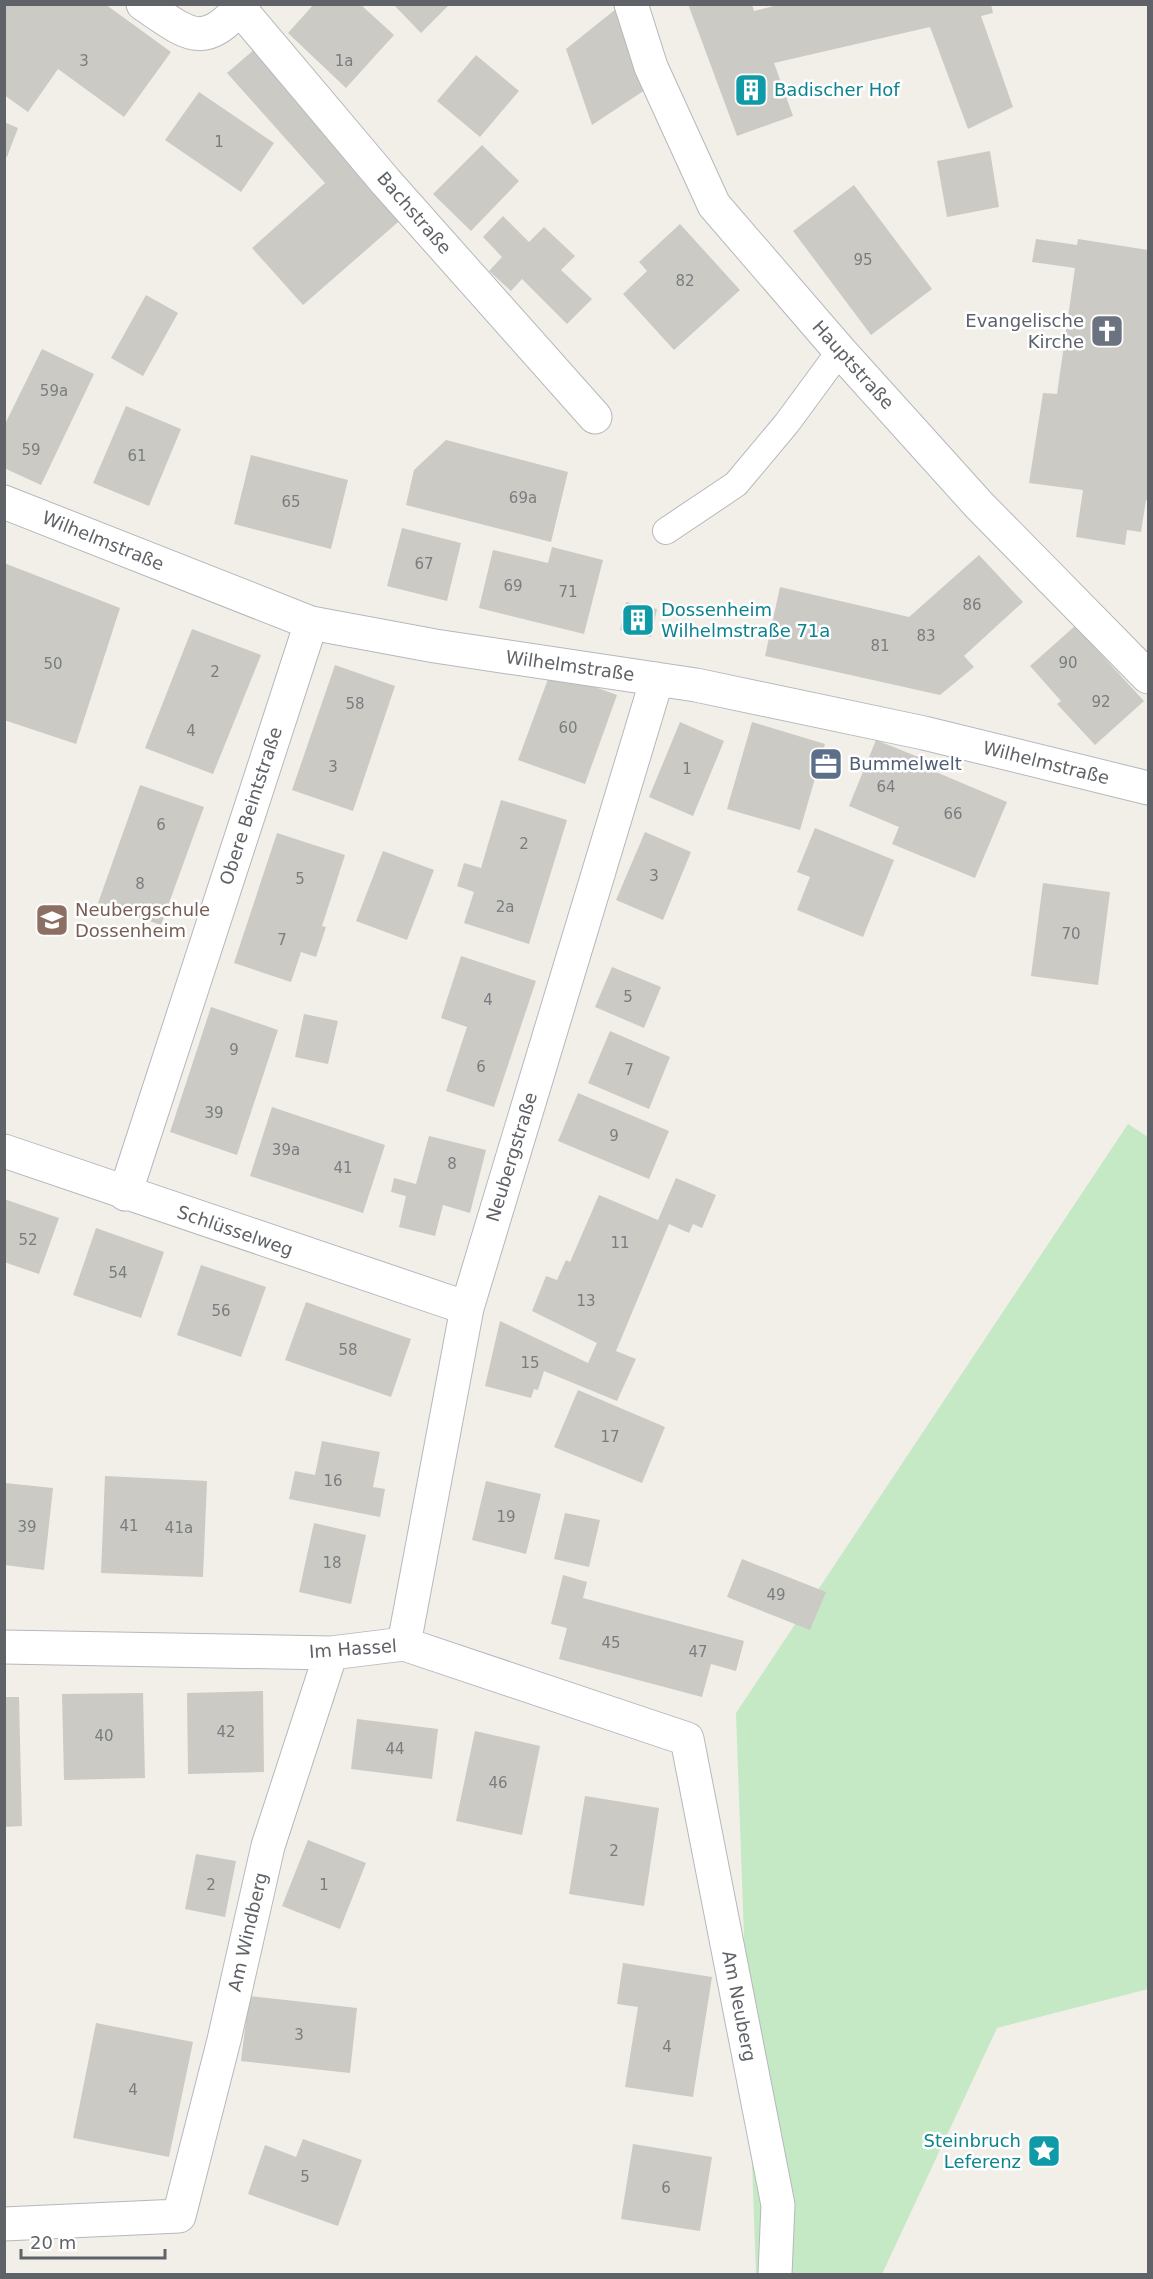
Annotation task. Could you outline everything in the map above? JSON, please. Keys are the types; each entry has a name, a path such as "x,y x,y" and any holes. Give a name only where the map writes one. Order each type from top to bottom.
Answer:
{"street":[{"path":"143,4 171,23 195,35 213,33 228,22 240,6"},
{"name":"Hauptstraße","path":"631,4 651,68 714,205 840,351 979,505 1149,677"},
{"name":"Bachstraße","path":"240,6 386,182 595,417"},
{"name":"Wilhelmstraße","path":"4,502 311,623 435,646 696,685 924,733 1149,788"},
{"name":"Obere Beintstraße","path":"125,1194 311,623"},
{"name":"Neubergstraße","path":"404,1644 466,1308 657,679"},
{"name":"Schlüsselweg","path":"4,1151 466,1308"},
{"name":"Im Hassel","path":"4,1647 331,1653 404,1644 687,1739"},
{"name":"Am Windberg","path":"4,2224 178,2216 224,2040 268,1846 331,1653"},
{"name":"Am Neuberg","path":"687,1739 778,2205 775,2274"}],"lane":[{"path":"666,531 736,484 787,423 840,351"}],"green space":[{"path":"1128,1124 1148,1137 1148,1989 997,2028 882,2274 756,2274 736,1713"}],"building":[{"path":"4,4 105,4 171,52 124,117 58,69 28,112 4,95"},
{"path":"314,4 360,4 394,35 346,88 288,33"},
{"path":"393,4 450,4 421,33"},
{"path":"688,4 752,4 754,11 782,4 991,4 993,13 981,16 1013,107 968,129 930,27 774,63 793,116 737,136"},
{"path":"616,9 648,88 592,125 566,49"},
{"path":"256,48 405,216 303,305 252,248 325,183 227,73"},
{"path":"476,55 519,91 480,137 437,101"},
{"path":"199,92 274,143 241,192 165,140"},
{"path":"4,122 18,128 7,157 4,156"},
{"path":"482,145 519,181 471,231 433,194"},
{"path":"990,151 999,207 947,217 937,161"},
{"path":"854,185 932,289 871,335 793,231"},
{"path":"503,216 529,242 544,227 575,256 561,270 592,299 567,324 522,279 511,291 489,271 502,257 483,237"},
{"path":"680,224 740,290 674,350 623,294 647,271 639,262"},
{"name":"Evangelische Kirche","path":"1036,239 1077,245 1078,239 1148,250 1148,501 1146,500 1141,532 1127,530 1125,545 1076,537 1083,490 1029,483 1043,393 1057,394 1075,268 1032,262"},
{"path":"146,295 178,313 143,376 111,358"},
{"path":"42,349 94,374 41,485 4,468 4,426"},
{"path":"126,406 181,429 149,506 93,483"},
{"path":"446,440 568,472 551,542 406,505 414,470"},
{"path":"251,455 348,480 331,549 234,524"},
{"path":"402,528 461,543 447,601 387,586"},
{"path":"552,547 603,560 584,634 479,608 493,550 548,563"},
{"path":"979,555 1023,602 964,656 974,667 940,695 765,656 780,587 909,617"},
{"path":"4,563 120,608 76,744 4,720"},
{"name":"Dossenheim Wilhelmstraße 71a","path":"626,602 657,609 651,637 620,630"},
{"path":"1075,626 1144,701 1095,745 1057,704 1061,701 1030,666"},
{"path":"192,629 261,655 213,774 145,748"},
{"path":"335,665 395,686 353,811 292,790"},
{"path":"551,671 617,695 585,784 518,760"},
{"path":"680,722 724,741 693,816 649,797"},
{"path":"752,722 825,744 800,830 727,809"},
{"path":"876,740 926,760 924,767 1007,802 975,878 892,844 899,827 849,806"},
{"path":"140,785 204,807 161,925 98,903"},
{"path":"501,800 567,820 529,944 464,923 474,892 457,886 464,863 481,868"},
{"path":"815,828 894,860 863,937 797,910 810,877 797,872"},
{"path":"645,832 691,852 663,920 616,900"},
{"path":"277,833 345,855 322,926 326,927 316,957 301,952 291,982 234,963"},
{"path":"383,851 434,870 407,940 356,921"},
{"path":"1043,883 1110,892 1098,985 1031,976"},
{"path":"461,956 536,981 494,1107 446,1091 467,1027 441,1018"},
{"path":"612,967 661,987 644,1028 595,1007"},
{"path":"211,1007 278,1030 237,1155 170,1132"},
{"path":"304,1014 338,1021 328,1064 295,1057"},
{"path":"610,1031 670,1057 649,1109 588,1083"},
{"path":"578,1093 669,1131 649,1179 558,1141"},
{"path":"272,1107 385,1145 363,1213 250,1176"},
{"path":"429,1136 486,1150 470,1213 443,1205 435,1236 399,1227 406,1196 391,1192 394,1178 416,1184"},
{"path":"676,1178 716,1195 702,1228 693,1224 689,1233 669,1224 616,1351 636,1359 617,1401 544,1371 538,1390 534,1389 531,1398 485,1386 500,1321 588,1363 597,1343 532,1311 546,1276 557,1280 566,1260 570,1262 599,1195 658,1220"},
{"path":"4,1199 59,1218 39,1274 4,1262"},
{"path":"96,1228 164,1252 141,1318 73,1295"},
{"path":"201,1265 266,1287 241,1357 177,1335"},
{"path":"306,1302 411,1339 391,1397 285,1360"},
{"path":"578,1390 665,1427 642,1483 554,1447"},
{"path":"322,1441 380,1452 373,1487 385,1489 380,1517 289,1499 295,1471 315,1475"},
{"path":"105,1476 207,1481 203,1577 101,1573"},
{"path":"486,1481 541,1494 526,1554 472,1540"},
{"path":"5,1483 53,1488 44,1570 5,1565"},
{"path":"565,1513 600,1520 589,1567 554,1559"},
{"path":"314,1523 366,1535 351,1604 299,1592"},
{"path":"742,1559 826,1592 810,1630 727,1597"},
{"path":"563,1575 587,1582 583,1598 744,1641 736,1671 711,1664 702,1697 559,1659 567,1628 551,1624"},
{"path":"263,1691 264,1772 188,1774 187,1693"},
{"path":"143,1693 145,1778 64,1780 62,1694"},
{"path":"4,1697 19,1697 22,1826 4,1827"},
{"path":"357,1719 438,1729 432,1779 351,1769"},
{"path":"475,1731 540,1746 522,1835 456,1821"},
{"path":"585,1796 659,1808 644,1906 569,1894"},
{"path":"308,1840 366,1863 340,1929 282,1906"},
{"path":"196,1854 236,1861 225,1917 185,1909"},
{"path":"623,1963 712,1977 693,2097 625,2087 638,2007 617,2004"},
{"path":"249,1996 357,2008 350,2073 241,2061"},
{"path":"96,2023 193,2042 169,2157 73,2138"},
{"path":"303,2139 362,2160 338,2226 248,2194 265,2145 296,2157"},
{"path":"633,2144 712,2157 700,2231 621,2219"}],"place":[{"name":"Badischer Hof","path":"751,90"},
{"name":"Evangelische Kirche","path":"1107,331"},
{"name":"Dossenheim Wilhelmstraße 71a","path":"638,620"},
{"name":"Bummelwelt","path":"826,764"},
{"name":"Neubergschule Dossenheim","path":"52,920"},
{"name":"Steinbruch Leferenz","path":"1044,2151"}]}
